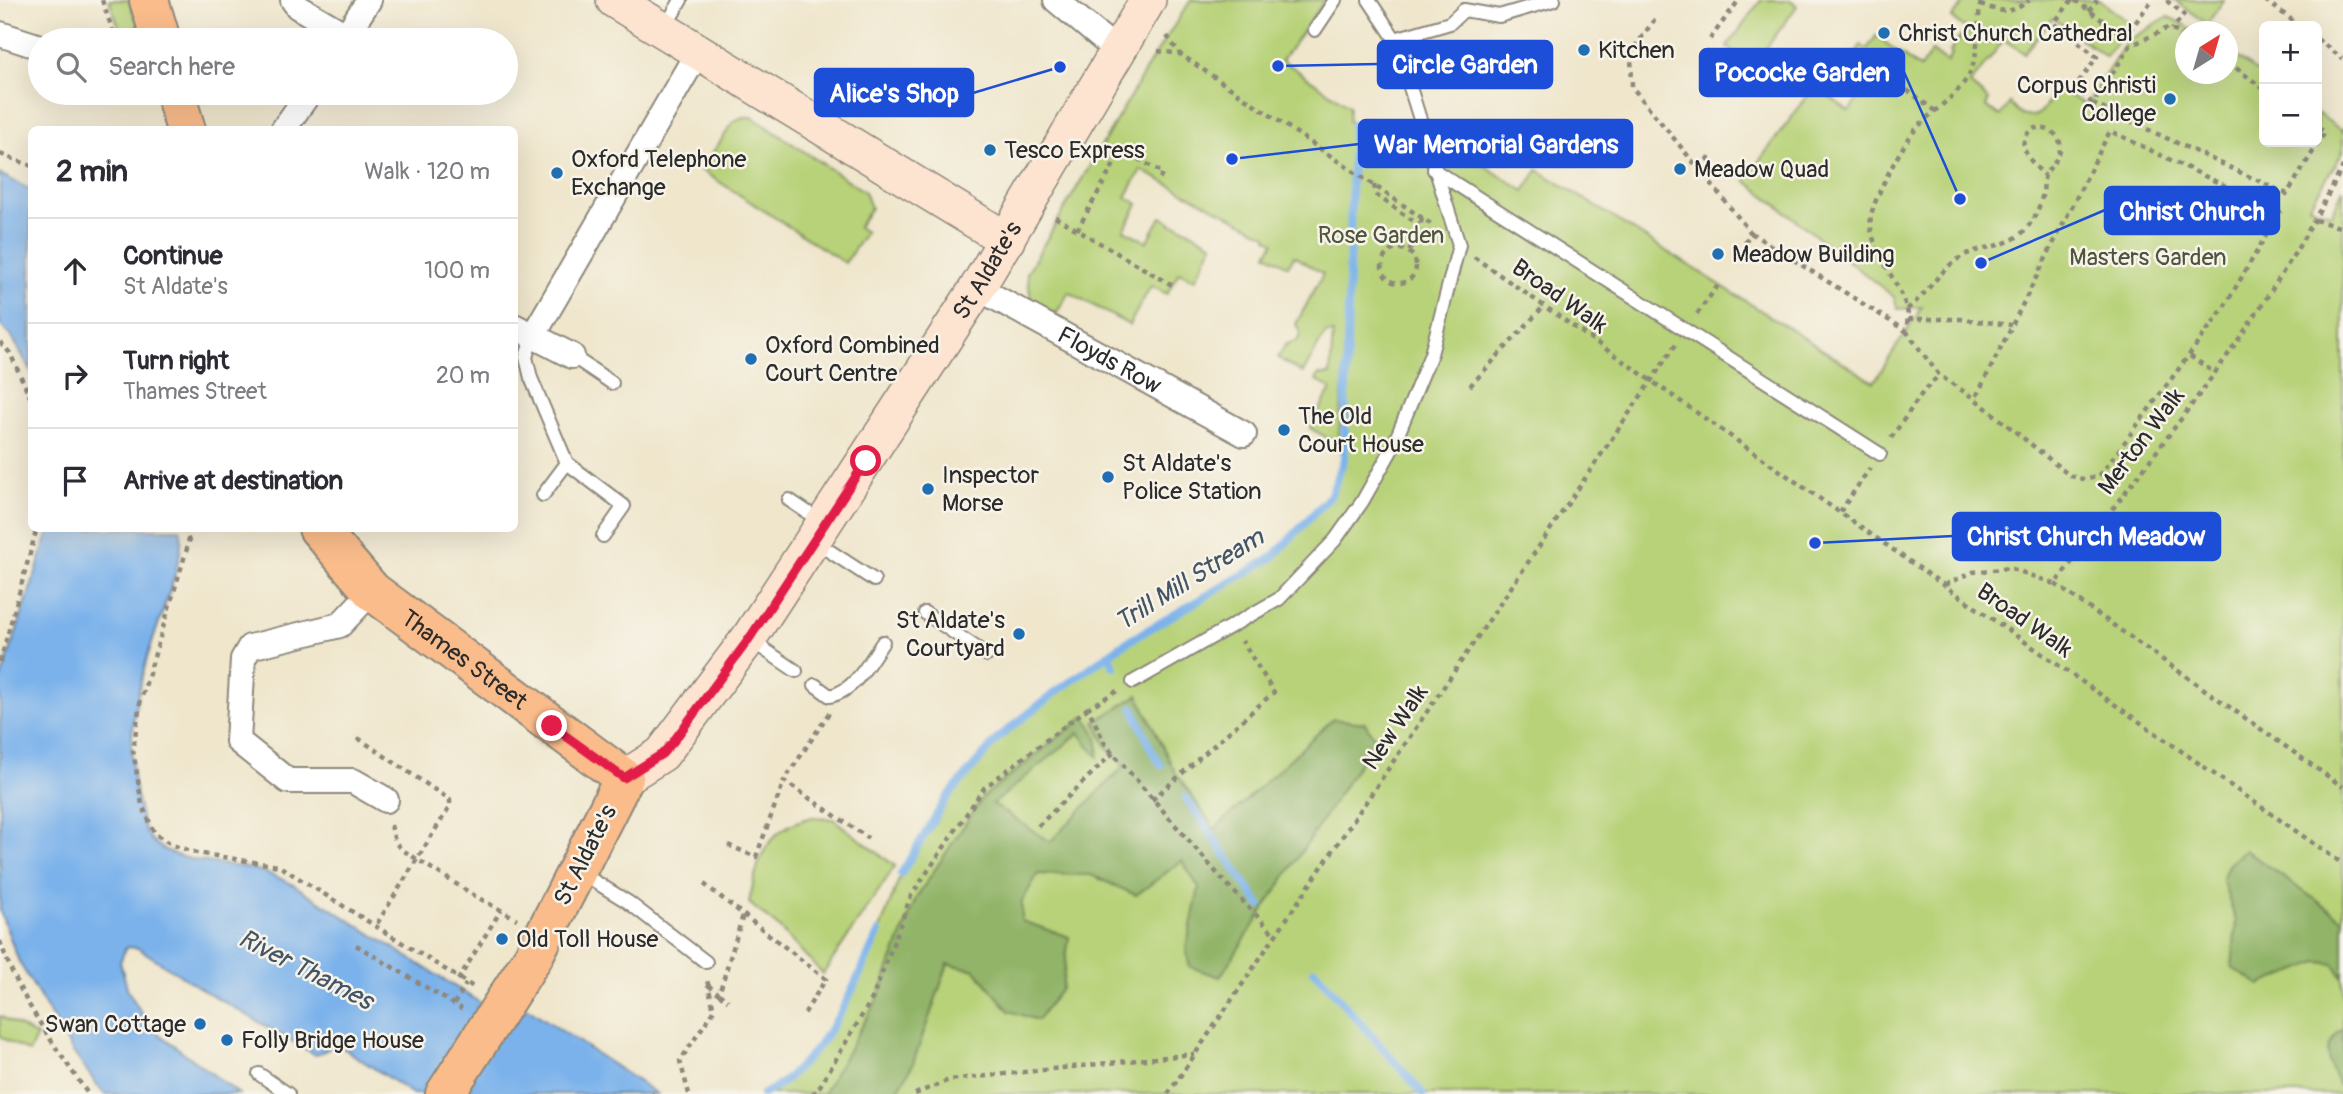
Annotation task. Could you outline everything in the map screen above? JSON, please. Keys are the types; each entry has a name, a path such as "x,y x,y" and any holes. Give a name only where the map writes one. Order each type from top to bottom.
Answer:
{"main road":[{"path":"149,0 157,28"},
{"name":"Thames Street","path":"321,532 372,591 624,778"},
{"name":"St Aldate's","path":"445,1094 533,957 624,778"}],"street":[{"path":"293,0 298,7 329,28"},
{"path":"351,28 369,0"},
{"path":"614,0 672,15 699,50 1007,240"},
{"path":"1056,0 1117,51"},
{"name":"St Aldate's","path":"624,778 662,754 749,639 978,288 1148,0"},
{"path":"0,34 28,43"},
{"path":"572,356 524,331 699,50"},
{"path":"285,126 300,105"},
{"name":"Floyds Row","path":"978,288 1244,433"},
{"path":"372,591 340,625 250,647 243,659 238,741 288,781 353,781 386,800"}],"lane":[{"path":"1315,30 1335,0"},
{"path":"1133,682 1279,599 1335,540 1362,502 1392,449 1431,354 1459,245 1395,39 1369,0"},
{"path":"1395,39 1450,23 1464,10 1499,16 1553,0"},
{"path":"1434,170 1880,454"},
{"path":"524,331 531,378 567,463 624,506 603,536"},
{"path":"572,356 612,383"},
{"path":"543,495 567,463"},
{"path":"789,500 874,580"},
{"path":"925,613 987,655"},
{"path":"749,639 796,671"},
{"path":"815,685 830,696 840,694 849,688 883,642"},
{"path":"578,871 628,902 706,962"},
{"path":"259,1074 288,1094"}],"path":[{"path":"102,0 112,28"},
{"path":"1710,38 1739,0"},
{"path":"1906,331 1907,309 1872,234 1871,213 1904,142 1959,88 1972,69 1977,51 1980,3 2006,12 2029,0"},
{"path":"2152,0 2125,37 2074,0 2054,23 2097,57 2075,87 2093,104 2287,194 2316,147"},
{"path":"2089,11 2097,0"},
{"path":"2168,0 2184,14 2172,30"},
{"path":"2265,0 2293,21"},
{"path":"1655,19 1631,52 1632,87 1751,233 1906,331 1939,375 1975,399 2069,475 2082,480 2095,478 2104,470 2190,356 2223,309 2280,212 2110,131 1975,399"},
{"path":"2093,104 2130,46 2168,28 2175,31"},
{"path":"1167,36 1180,54 1374,185 1376,195 1419,225 1409,251"},
{"path":"2322,43 2343,59"},
{"path":"1158,51 1180,54"},
{"path":"1859,54 1935,111"},
{"path":"2238,70 2259,85"},
{"path":"154,105 179,114"},
{"path":"1907,309 1916,303 1939,274 1960,258 2007,242 2022,233 2037,213 2045,176 2058,157 2060,144 2055,134 2049,130 2035,128 2026,135 2023,146 2026,155 2045,176"},
{"path":"1077,230 1122,150 1163,173 1159,180"},
{"path":"0,155 28,165"},
{"path":"1700,169 1711,155"},
{"name":"Merton Walk","path":"2055,584 2258,311 2315,220 2343,166"},
{"path":"1051,215 1172,285"},
{"path":"2315,220 2343,228"},
{"path":"1745,242 1751,233"},
{"path":"1399,248 1409,251 1416,263 1414,273 1407,281 1390,281 1383,271 1384,258 1399,248"},
{"name":"Broad Walk","path":"1480,261 2343,864"},
{"name":"New Walk","path":"1168,1094 1719,284"},
{"path":"1470,386 1544,306"},
{"path":"1908,319 1960,319 2012,326"},
{"path":"0,342 10,353 28,392"},
{"path":"2190,356 2208,369 2216,371"},
{"path":"1923,392 1939,375"},
{"path":"0,662 36,532"},
{"path":"186,532 189,542 140,704 133,750 142,805 155,834 175,846 197,853 279,866 479,990"},
{"path":"1944,585 1973,572 2010,568 2055,584 2343,787"},
{"path":"1152,800 1274,692 1233,625"},
{"path":"811,1094 817,1091 873,997 911,896 984,788 1088,708 1133,682"},
{"path":"728,845 757,857 784,781 832,708 830,696"},
{"path":"1088,708 1107,746 1152,800 1275,934"},
{"path":"358,738 450,800 450,806 376,927"},
{"path":"1038,826 1113,753"},
{"path":"784,781 868,838"},
{"path":"386,800 395,842 401,849 520,920"},
{"path":"704,884 826,979 804,1014"},
{"path":"458,979 501,910"},
{"path":"719,994 743,915"},
{"path":"0,941 9,970 35,1016 88,1094"},
{"path":"356,945 472,1015"},
{"path":"689,1094 680,1061 714,1010 707,984 706,962"},
{"path":"454,1004 466,984"},
{"path":"707,984 728,1000"},
{"path":"915,1094 949,1080 1195,1054"}],"green space":[{"path":"109,0 128,0 139,28 120,28"},
{"path":"1191,0 1325,0 1282,60 1349,106 1348,121 1410,152 1407,137 1436,130 1454,146 1524,191 1538,170 1874,382 1922,307 1898,309 1894,297 1745,180 1815,86 1849,111 1875,76 1851,59 1861,45 1867,49 1876,36 1920,68 1932,51 1947,62 1961,36 1964,38 1969,31 1952,18 1966,0 2099,0 2130,23 2106,57 2053,18 2024,53 2004,40 1970,84 1989,100 1986,106 2000,116 2010,103 2021,115 2034,116 2047,105 2056,88 2086,105 2127,41 2169,17 2177,21 2175,84 2238,84 2238,58 2259,73 2259,147 2322,147 2322,117 2341,130 2343,128 2343,152 2309,206 2332,214 2343,189 2343,1094 763,1094 777,1088 817,1050 834,1028 879,932 901,874 946,799 999,737 1122,645 1273,557 1331,495 1344,459 1350,299 1338,444 1310,428 1331,389 1316,380 1319,375 1330,375 1333,333 1325,334 1303,373 1278,358 1285,345 1298,340 1300,332 1296,324 1323,274 1294,256 1288,266 1267,254 1274,242 1267,238 1267,235 1141,170 1126,197 1138,204 1124,230 1147,242 1161,217 1213,244 1195,280 1179,272 1167,294 1151,286 1129,325 1069,292 1056,314 1031,300 1027,273 1151,61"},
{"path":"1761,0 1789,0 1797,6 1753,66 1727,47"},
{"path":"2174,0 2224,0 2209,21 2203,21"},
{"path":"752,117 865,192 871,208 858,227 866,232 845,263 701,170 734,121"},
{"path":"1138,695 1175,772 1215,829 1333,719 1365,723 1375,739 1220,977 1190,967 1186,949 1199,888 1182,861 1136,895 1091,875 1038,874 1022,901 1022,921 1069,937 1062,988 1037,1020 1009,1011 975,970 948,964 912,1066 896,1094 823,1094 877,1000 916,898 983,797 1084,717 1096,736 1098,757 1079,733 993,804 1050,842 1124,766 1106,746 1095,722"},
{"path":"813,817 833,819 895,866 823,974 777,926 749,903 760,859 774,837 797,822"},
{"path":"2245,850 2343,919 2343,978 2334,964 2318,962 2260,985 2232,968 2236,921 2222,879 2228,865"},
{"path":"0,1016 37,1036 29,1052 0,1037"},
{"path":"2343,1028 2343,1088 2339,1086 2329,1062 2328,1049"}],"water":[{"path":"0,174 28,188 28,366 11,335 0,325"},
{"name":"River Thames","path":"49,532 180,532 175,574 146,662 132,730 134,781 142,820 151,839 160,847 186,858 257,870 292,884 514,1024 526,1007 657,1094 413,1094 337,1044 316,1055 203,990 138,948 126,947 120,962 128,991 151,1028 239,1094 104,1094 73,1052 19,962 0,911 0,682"}],"waterway":[{"name":"Trill Mill Stream","path":"901,874 946,799 999,737 1122,645 1273,557 1331,495 1344,459 1353,124"},
{"path":"1109,654 1114,667"},
{"path":"1133,708 1161,765"},
{"path":"1186,798 1260,905"},
{"name":"Trill Mill Stream","path":"763,1094 789,1077 824,1038 845,1005 879,932"},
{"path":"1314,970 1423,1094"}],"place":[{"name":"Christ Church Cathedral","path":"1884,33"},
{"name":"Kitchen","path":"1584,50"},
{"name":"Circle Garden","path":"1278,66"},
{"name":"Alice's Shop","path":"1060,67"},
{"name":"Corpus Christi College","path":"2170,99"},
{"name":"Tesco Express","path":"990,150"},
{"name":"War Memorial Gardens","path":"1232,159"},
{"name":"Meadow Quad","path":"1680,169"},
{"name":"Oxford Telephone Exchange","path":"557,173"},
{"name":"Pococke Garden","path":"1960,199"},
{"name":"Meadow Building","path":"1718,254"},
{"name":"Christ Church","path":"1981,263"},
{"name":"Oxford Combined Court Centre","path":"751,359"},
{"name":"The Old Court House","path":"1284,430"},
{"name":"St Aldate's Police Station","path":"1108,477"},
{"name":"Inspector Morse","path":"928,489"},
{"name":"Christ Church Meadow","path":"1815,543"},
{"name":"St Aldate's Courtyard","path":"1019,634"},
{"name":"Old Toll House","path":"502,939"},
{"name":"Swan Cottage","path":"200,1024"},
{"name":"Folly Bridge House","path":"227,1040"}],"route":[{"path":"552,726 624,778 662,754 749,639 866,461"}],"park label":[{"name":"Rose Garden","path":"1381,235"},
{"name":"Masters Garden","path":"2148,257"}]}
